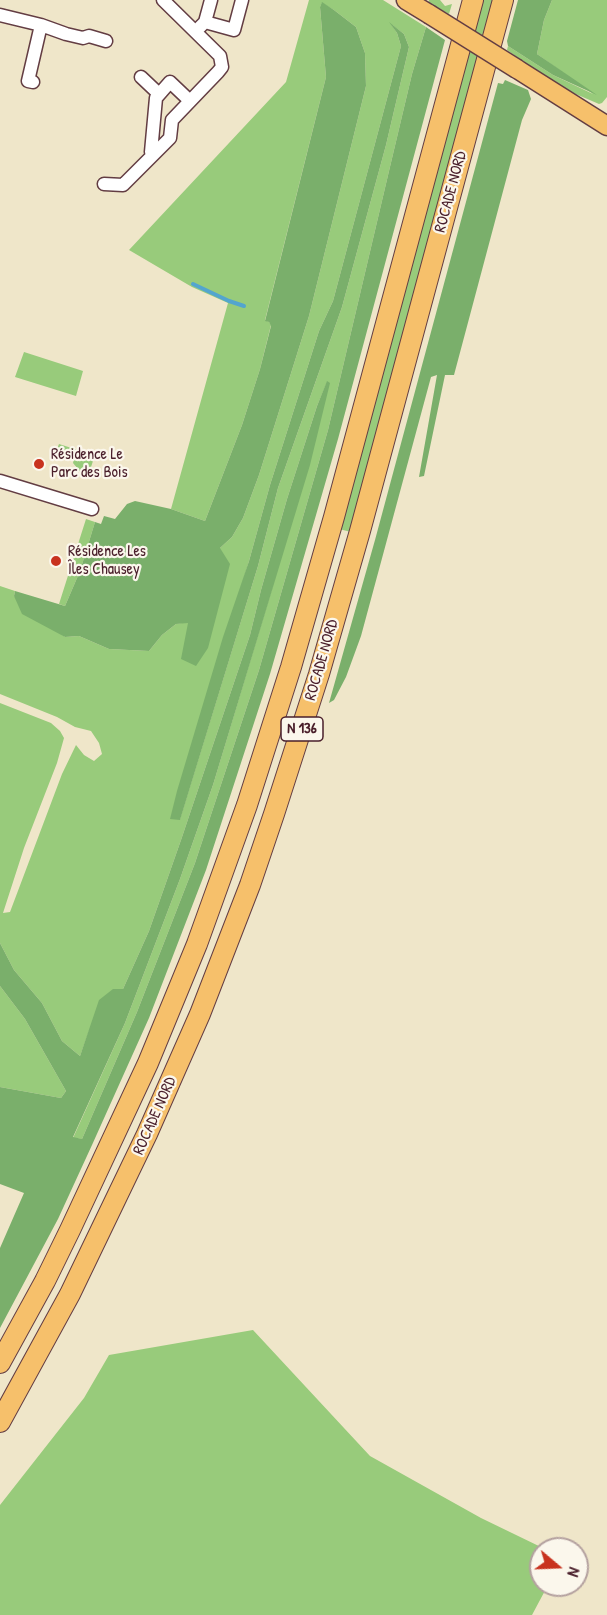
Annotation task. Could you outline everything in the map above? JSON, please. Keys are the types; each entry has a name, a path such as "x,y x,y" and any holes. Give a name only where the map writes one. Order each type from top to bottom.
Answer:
{"highway":[{"name":"ROCADE NORD","path":"0,1364 45,1281 148,1063 197,944 247,805 328,540 472,0"},
{"name":"ROCADE NORD","path":"0,1422 70,1294 147,1134 200,1014 250,885 319,674 366,509 502,3"}],"main road":[{"path":"406,0 607,126"}],"street":[{"path":"104,184 123,185 170,138 172,120 222,67 220,56 163,0"},
{"path":"196,33 205,22 211,0"},
{"path":"205,22 234,30 242,0"},
{"path":"0,15 66,34 106,40"},
{"path":"33,82 28,81 41,25"},
{"path":"141,77 159,94"},
{"path":"156,152 151,152 156,98 170,82 190,101"},
{"path":"0,481 92,509"}],"green space":[{"path":"309,0 383,0 426,27 412,74 328,430 259,670 195,863 137,1012 82,1139 73,1138 125,1023 213,785 271,592 327,382 287,499 250,635 149,931 123,989 89,1031 80,1056 62,1041 42,1003 14,970 0,943 0,703 51,723 64,738 3,913 10,912 62,774 76,745 84,755 94,761 102,754 99,743 91,731 75,727 57,717 0,694 0,586 15,591 14,596 65,637 79,636 109,649 149,651 162,635 176,624 188,622 220,548 232,537 243,518 259,475 309,316 366,86 365,53 356,27 322,3 320,7 326,77 265,320 271,325 242,425 205,521 171,509 228,303 192,287 129,250 286,82","holes":["391,24 404,34 409,47 386,145 342,307 278,488 258,566 180,819 171,819 270,485 319,331 333,301 401,46"]},
{"path":"429,0 440,0 445,6 452,4 449,14 428,3"},
{"path":"482,0 495,0 351,532 339,529"},
{"path":"518,0 552,0 544,20 537,54 597,95 553,75 508,46 507,41"},
{"path":"552,0 607,0 607,97 602,103 599,104 571,92 507,50 508,46 553,75 593,94 537,54 544,20"},
{"path":"322,2 356,27 365,53 366,86 309,316 259,475 243,518 232,537 220,548 230,564 208,648 196,666 181,659 188,623 176,624 162,635 149,651 109,649 79,636 65,637 22,614 14,596 15,591 65,606 80,571 95,522 101,524 104,516 115,519 127,504 135,501 171,509 205,521 242,425 271,326 265,321 326,77 320,7"},
{"path":"389,22 404,34 409,47 386,145 342,307 278,488 258,566 180,820 170,819 270,485 319,331 333,301 401,46 397,33"},
{"path":"426,27 445,40 338,439 270,674 206,870 149,1018 92,1145 58,1219 0,1328 0,1248 24,1193 0,1184 0,1087 61,1098 66,1091 25,1019 0,986 0,943 14,970 42,1003 62,1041 80,1056 99,1000 113,989 123,989 149,931 250,635 287,499 327,381 330,383 310,465 213,785 125,1023 73,1137 82,1139 137,1012 195,863 259,670 328,430 412,74"},
{"path":"505,80 528,90 531,99 522,120 454,375 445,375 424,476 419,477 437,375 431,377 361,636 346,677 334,700 329,703 498,83 503,84"},
{"path":"24,352 83,371 76,396 15,377"},
{"path":"59,444 91,456 93,461 88,476 82,474 73,463 75,455 57,449"},
{"path":"86,519 95,522 80,571 65,606 59,604"},
{"path":"0,986 25,1019 66,1091 61,1098 0,1087"},
{"path":"253,1330 370,1456 481,1518 529,1541 529,1597 542,1597 532,1615 0,1615 0,1505 84,1398 109,1355"}],"waterway":[{"path":"193,284 244,306"}],"place":[{"name":"Résidence Le Parc des Bois","path":"39,464"},
{"name":"Résidence Les Îles Chausey","path":"56,561"}]}
